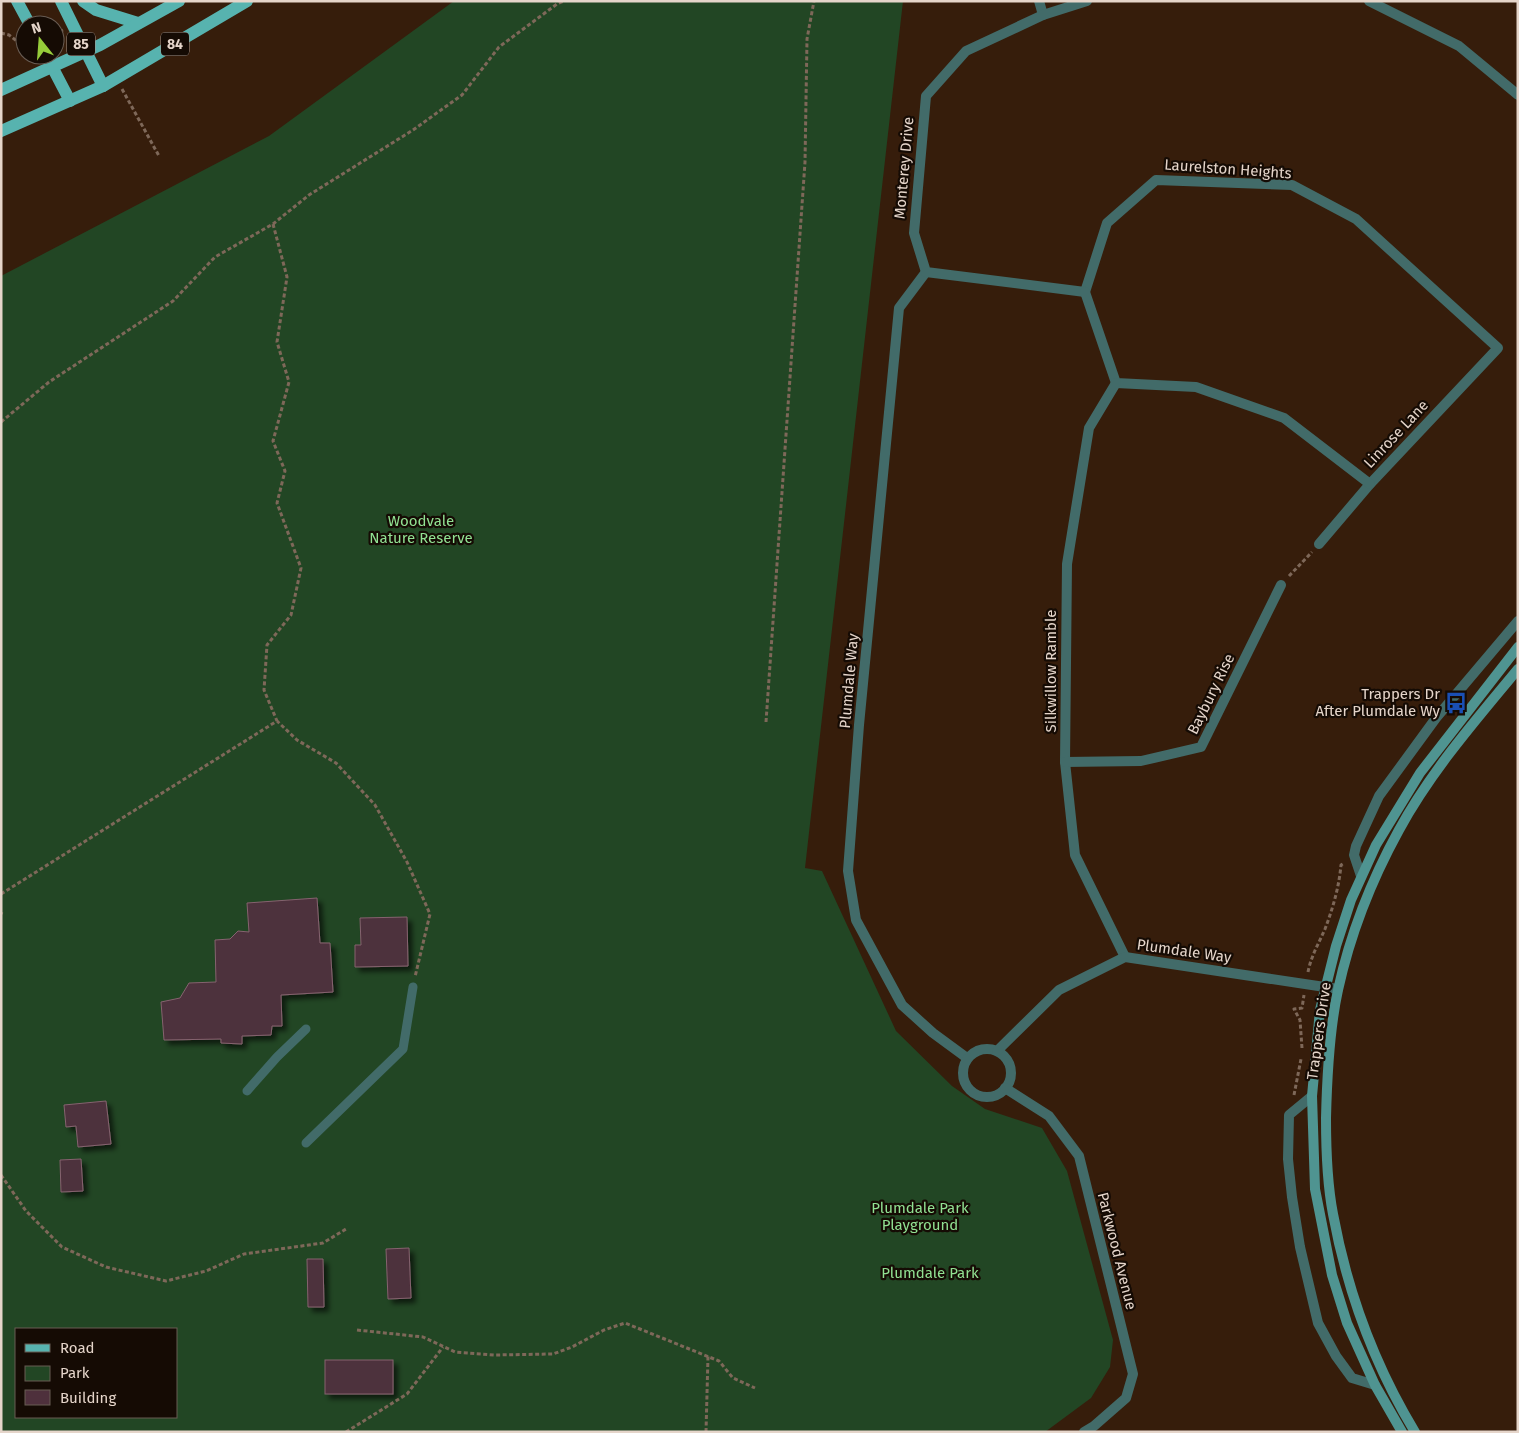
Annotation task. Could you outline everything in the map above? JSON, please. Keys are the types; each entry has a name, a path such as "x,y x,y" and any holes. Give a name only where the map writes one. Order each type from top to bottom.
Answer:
{"main road":[{"path":"17,1 25,15"},
{"name":"85","path":"60,1 103,86"},
{"path":"83,1 96,10 138,23"},
{"name":"84","path":"1,90 85,52 179,1"},
{"name":"84","path":"1,131 103,86 247,1"},
{"name":"85","path":"51,65 70,101"},
{"name":"Trappers Drive","path":"1402,1432 1375,1385 1347,1323 1332,1274 1315,1189 1312,1096 1320,1010 1325,986 1351,900 1380,837 1420,774 1518,647"},
{"name":"Trappers Drive","path":"1415,1432 1379,1362 1360,1315 1345,1270 1328,1180 1326,1141 1331,1034 1338,989 1359,919 1377,873 1399,829 1460,738 1518,669"}],"street":[{"path":"1040,1 1043,15"},
{"name":"Monterey Drive","path":"926,272 914,233 926,96 966,51 1043,15 1087,1"},
{"path":"1369,1 1459,46 1518,95"},
{"name":"Laurelston Heights","path":"1085,292 1107,223 1156,180 1292,185 1356,219 1498,348"},
{"path":"926,272 1085,292 1116,382 1196,387 1284,418 1370,484"},
{"name":"Plumdale Way","path":"926,272 899,308 860,715 848,871 856,920 902,1005 933,1033 967,1058"},
{"name":"Linrose Lane","path":"1320,544 1370,484 1498,348"},
{"name":"Silkwillow Ramble","path":"1116,382 1089,428 1067,564 1065,762 1075,855 1125,957"},
{"name":"Baybury Rise","path":"1065,762 1141,761 1201,747 1282,585"},
{"path":"1361,876 1354,855 1356,846 1379,796 1436,718 1518,621"},
{"name":"Plumdale Way","path":"997,1051 1059,990 1125,957 1338,989"},
{"path":"989,1048 1003,1055 1010,1068 1009,1082 1005,1088 991,1096 975,1094 968,1089 962,1074 963,1065 967,1058 973,1052 989,1048"},
{"name":"Parkwood Avenue","path":"1005,1088 1049,1116 1079,1156 1132,1374 1126,1398 1094,1426 1084,1432"},
{"name":"Trappers Drive","path":"1312,1096 1289,1115 1288,1159 1300,1247 1318,1323 1331,1348 1352,1378 1375,1385"}],"lane":[{"path":"306,1143 403,1049 413,987"},
{"path":"247,1091 277,1057 306,1029"}],"path":[{"path":"1,422 49,382 173,301 215,258 273,224 309,195 413,130 462,95 499,47 557,4 564,1"},
{"path":"766,722 805,162 807,39 814,1"},
{"path":"1,33 10,35 15,39"},
{"path":"124,93 159,156"},
{"path":"273,224 287,277 277,342 289,382 273,441 285,471 278,503 301,568 291,615 267,645 264,690 277,721 297,740 336,763 375,806 407,862 430,914 413,987"},
{"path":"1282,585 1320,544"},
{"path":"1,894 277,721"},
{"path":"1,1175 26,1211 62,1247 106,1267 166,1281 206,1271 244,1254 323,1243 346,1229"},
{"path":"358,1330 423,1338 454,1352 494,1355 553,1354 572,1347 604,1330 625,1323 719,1361 733,1378 755,1388"},
{"path":"346,1432 407,1394 442,1347"},
{"path":"706,1432 708,1356"}],"green space":[{"name":"Woodvale Nature Reserve","path":"454,1 903,1 805,868 822,871 896,1031 952,1086 985,1109 1042,1128 1067,1171 1113,1340 1110,1367 1091,1398 1045,1432 1,1432 1,276 269,136"}],"building":[{"path":"317,898 320,943 330,943 333,992 281,995 282,1026 272,1026 271,1035 242,1036 242,1044 221,1043 221,1039 164,1040 161,1002 180,998 189,983 216,982 215,940 230,939 238,931 249,932 247,903"},
{"path":"407,917 408,966 355,967 355,945 361,945 360,918"},
{"path":"106,1101 111,1144 78,1147 76,1126 66,1127 64,1105"},
{"path":"81,1159 83,1191 61,1192 60,1160"},
{"path":"409,1248 411,1298 388,1299 386,1249"},
{"path":"307,1259 323,1259 324,1307 308,1307"},
{"path":"325,1360 393,1360 393,1394 325,1394"}],"place":[{"name":"Trappers Dr After Plumdale Wy","path":"1456,703"}],"park label":[{"name":"Plumdale Park Playground","path":"920,1216"},
{"name":"Plumdale Park","path":"930,1273"}]}
